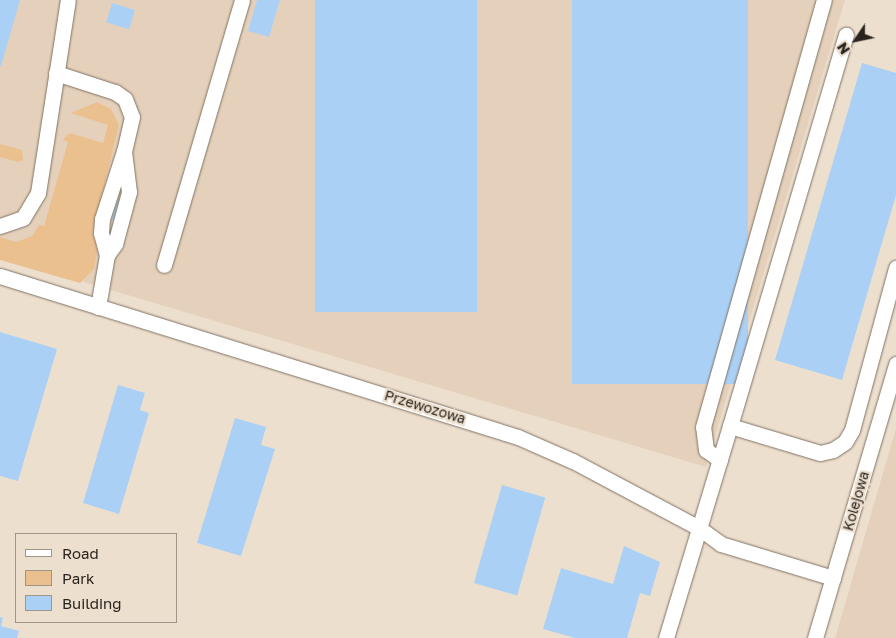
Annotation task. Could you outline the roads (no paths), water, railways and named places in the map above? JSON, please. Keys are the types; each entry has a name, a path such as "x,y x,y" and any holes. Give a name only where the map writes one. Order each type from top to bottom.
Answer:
{"street":[{"path":"0,226 23,218 38,193 68,0"},
{"path":"164,265 242,0"},
{"path":"720,460 706,450 703,427 824,0"},
{"path":"666,638 846,35"},
{"path":"56,74 115,92 125,99 132,117 124,151 129,192 115,244 107,255 98,306"},
{"path":"730,426 820,452 834,450 845,442 852,430 896,268"},
{"name":"Przewozowa","path":"0,276 518,437 573,461 699,528 732,548 833,578"},
{"name":"Kolejowa","path":"815,638 896,364"}]}
